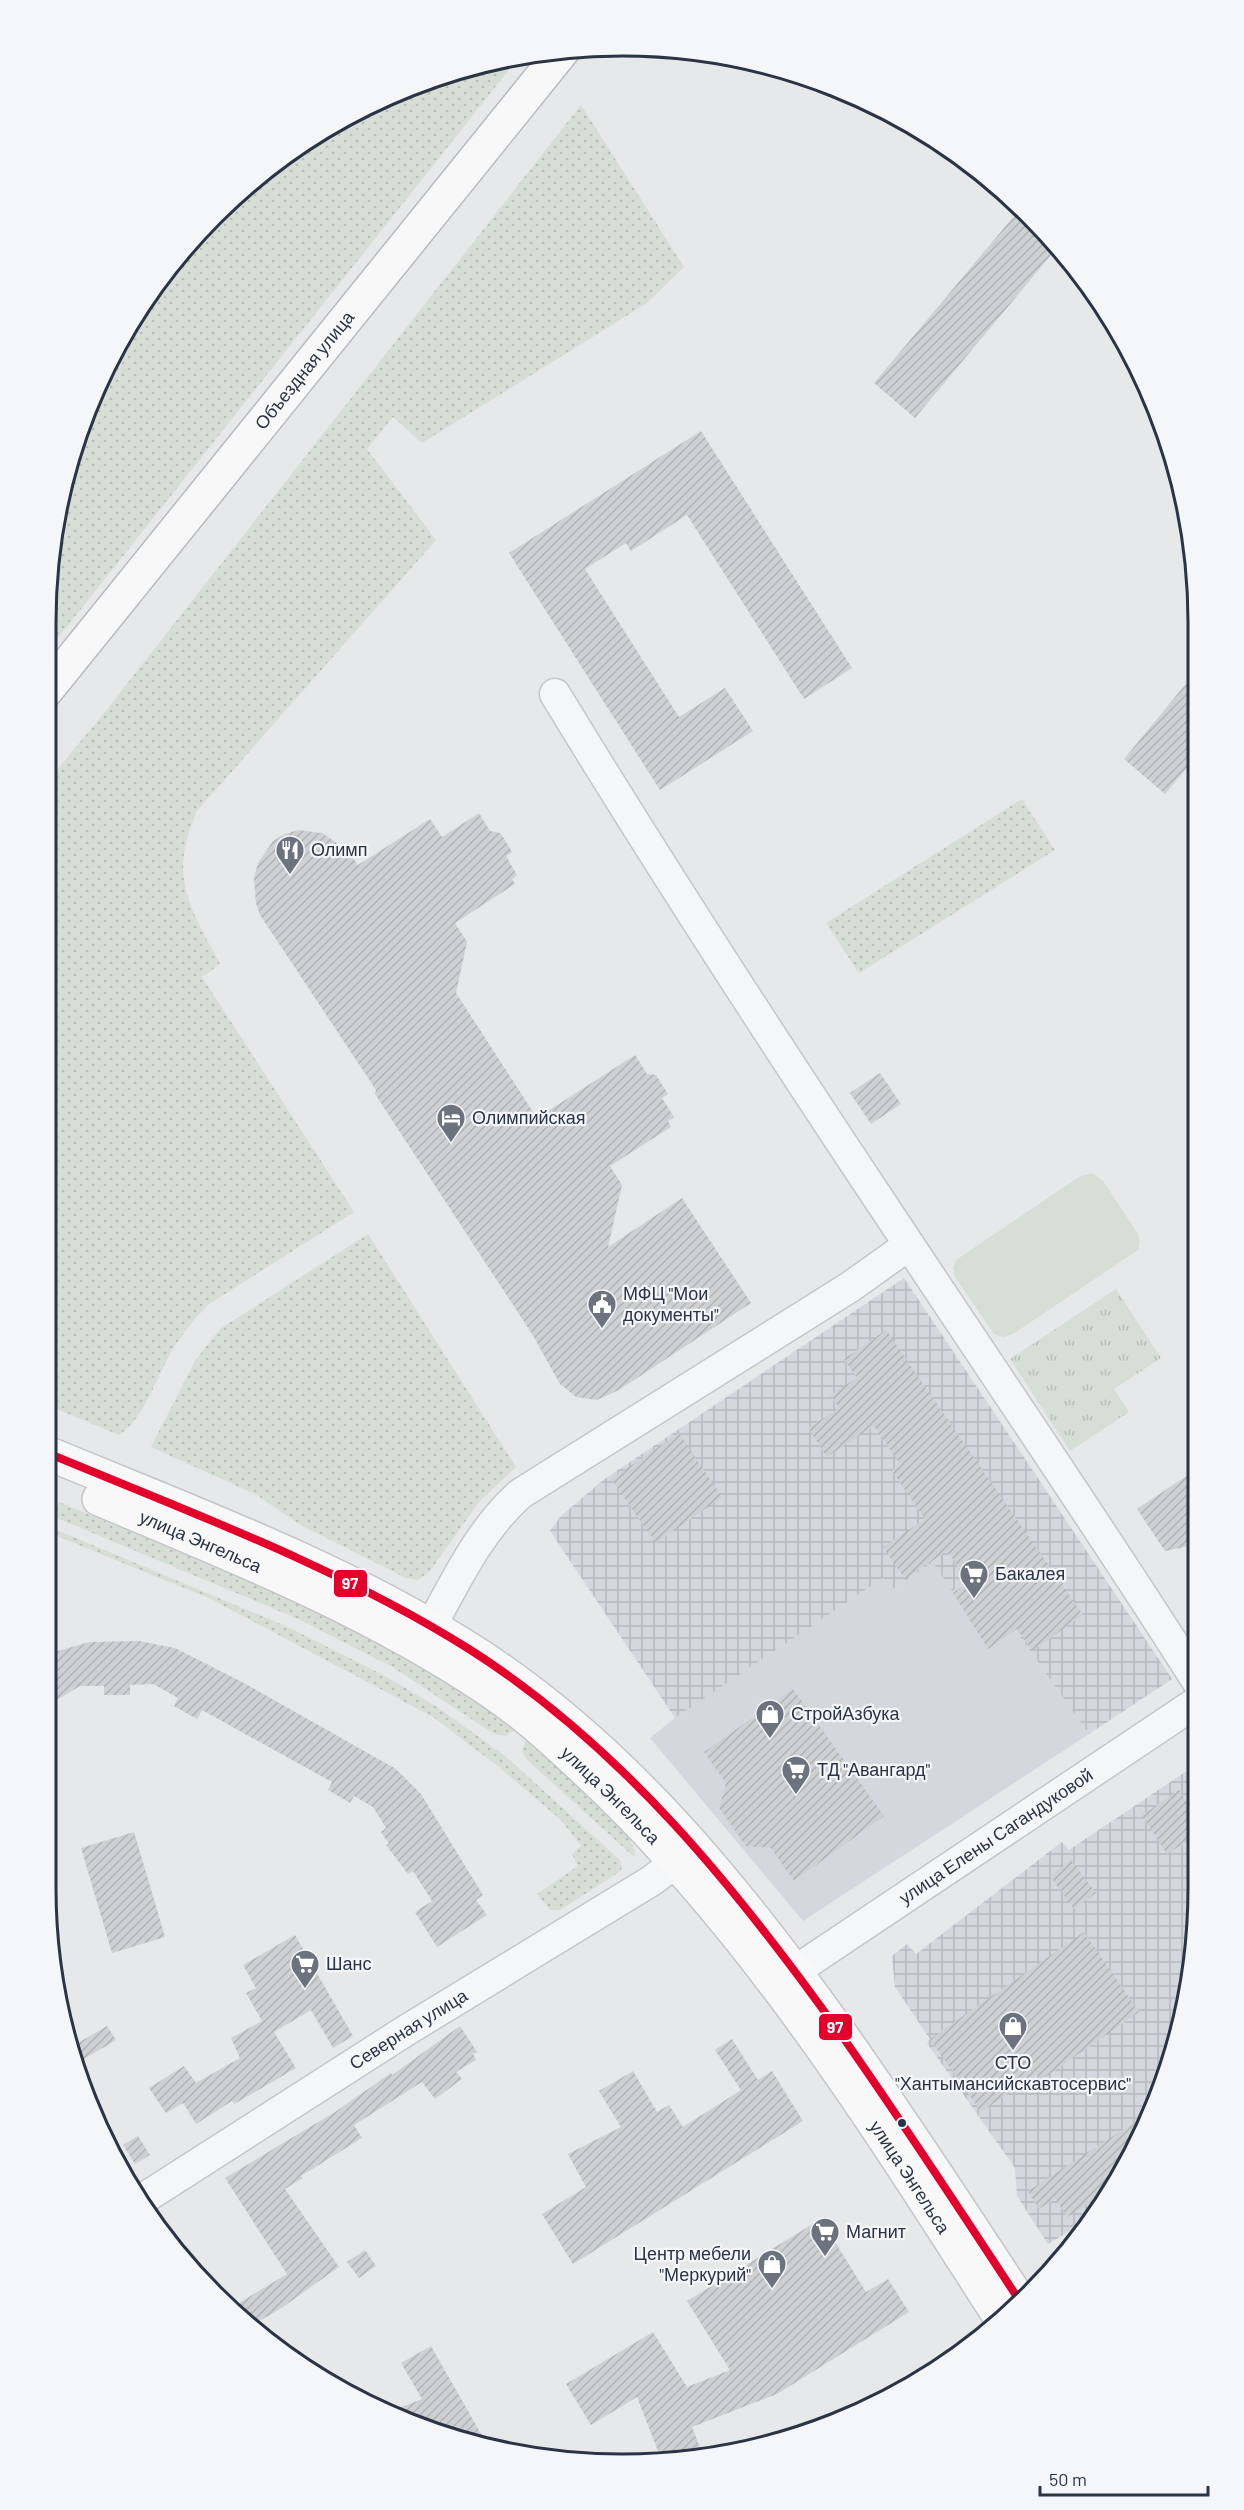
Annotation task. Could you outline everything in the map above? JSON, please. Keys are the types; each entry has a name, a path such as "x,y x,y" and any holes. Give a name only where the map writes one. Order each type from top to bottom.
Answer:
{"main road":[{"name":"Объездная улица","path":"56,679 556,59"},
{"name":"улица Энгельса","path":"56,1459 116,1494"},
{"name":"улица Энгельса","path":"56,1480 116,1494 304,1562 377,1597 425,1637 508,1675 583,1735 634,1784 684,1855 749,1931 785,1978 904,2147 1016,2296"},
{"name":"улица Энгельса","path":"904,2147 998,2313"}],"street":[{"path":"555,694 661,866 1188,1667"},
{"path":"425,1637 475,1546 497,1517 520,1494 850,1287 909,1245"},
{"name":"улица Елены Сагандуковой","path":"785,1978 1188,1708"},
{"name":"Северная улица","path":"147,2196 402,2033 651,1881 684,1855"}],"shaded area":[{"path":"904,1278 1172,1679 1089,1734 976,1575 952,1591 933,1562 891,1590 883,1578 675,1718 550,1531 561,1516 603,1480"},
{"path":"933,1562 976,1575 1089,1734 803,1921 650,1738 675,1718 883,1578 891,1590"},
{"path":"1188,1770 1187,1925 1178,1999 1169,2035 1145,2105 1113,2171 1075,2228 1048,2244 1017,2196 1015,2168 927,2043 930,2039 895,1987 892,1956 907,1944 916,1954 1062,1842 1069,1850"}],"green space":[{"path":"512,66 56,640 60,548 66,511 86,440 114,371 131,339 151,307 196,248 248,196 307,151 339,131 405,99 475,75"},
{"path":"581,105 684,267 647,303 422,443 393,417 367,449 436,540 197,811 188,834 183,873 191,907 220,964 202,977 354,1212 209,1304 192,1322 169,1356 142,1410 128,1428 119,1435 56,1409 56,771 101,717"},
{"path":"1022,799 1055,850 859,973 826,923"},
{"path":"1092,1173 1103,1181 1138,1234 1140,1242 1138,1250 1013,1334 1003,1337 994,1334 955,1277 953,1268 956,1260 1079,1177"},
{"path":"368,1234 516,1467 479,1502 430,1571 418,1580 406,1578 299,1524 257,1495 151,1447 195,1361 220,1329"},
{"path":"1116,1289 1161,1358 1114,1389 1129,1412 1070,1451 1010,1359"},
{"path":"56,1501 227,1572 347,1627 461,1692 514,1730 506,1736 494,1734 391,1666 296,1618 56,1518"},
{"path":"56,1530 290,1628 385,1676 437,1707 504,1755 620,1860 622,1868 560,1910 550,1910 537,1894 578,1866 572,1854 581,1846 561,1820 499,1767 433,1717 211,1599 56,1536"},
{"path":"526,1740 571,1777 607,1811 631,1843 635,1855 633,1856 526,1759 522,1750"}],"building":[{"path":"1016,214 1052,254 915,418 874,383"},
{"path":"701,431 852,668 804,699 687,515 631,551 626,543 585,569 679,717 725,688 753,731 660,790 509,553"},
{"path":"1188,681 1188,766 1165,794 1124,759"},
{"path":"479,813 490,831 500,833 503,837 512,852 506,856 517,875 512,879 515,884 455,923 467,942 456,993 537,1118 635,1055 647,1074 656,1075 668,1094 662,1098 674,1117 668,1121 671,1127 610,1166 622,1185 608,1247 682,1198 751,1303 619,1390 597,1400 576,1397 560,1384 532,1334 375,1094 376,1090 260,915 256,903 254,878 258,863 273,841 285,834 298,830 322,833 347,850 358,865 430,819 442,837"},
{"path":"880,1073 901,1104 871,1124 850,1093"},
{"path":"886,1330 1083,1615 1032,1651 1017,1629 988,1649 953,1593 969,1582 947,1551 905,1579 883,1547 925,1519 892,1471 901,1465 874,1426 827,1457 808,1428 839,1408 830,1395 857,1378 844,1359"},
{"path":"679,1433 722,1497 656,1543 611,1479"},
{"path":"1188,1475 1188,1545 1165,1551 1137,1509"},
{"path":"139,1641 175,1648 244,1683 396,1769 421,1794 483,1895 476,1900 487,1915 437,1947 415,1912 432,1901 413,1871 408,1874 386,1845 389,1844 381,1832 386,1828 373,1807 354,1796 350,1803 328,1790 332,1782 202,1710 197,1719 174,1706 178,1698 153,1684 130,1685 130,1695 104,1695 104,1686 80,1686 56,1700 56,1651 90,1642"},
{"name":"ТД \"Авангард\"","path":"793,1689 884,1816 794,1881 771,1848 746,1846 719,1808 726,1783 704,1752"},
{"path":"1179,1790 1188,1804 1188,1840 1167,1854 1142,1815"},
{"path":"134,1832 165,1937 112,1953 81,1848"},
{"path":"1071,1860 1096,1893 1074,1909 1050,1876"},
{"path":"1084,1932 1139,2012 1041,2080 1036,2074 981,2112 930,2039"},
{"path":"295,1935 353,2036 333,2048 311,2010 274,2032 296,2068 234,2104 232,2101 196,2124 183,2103 166,2113 149,2088 184,2066 196,2083 240,2058 231,2038 262,2021 246,1993 256,1988 243,1965"},
{"path":"107,2026 116,2040 83,2060 78,2043"},
{"path":"460,2026 477,2052 473,2054 476,2060 456,2072 462,2079 435,2099 422,2082 354,2125 362,2138 301,2176 303,2178 285,2189 339,2267 258,2322 237,2304 287,2274 225,2178 335,2112 391,2073 392,2075"},
{"path":"732,2039 758,2080 772,2071 803,2121 573,2264 542,2214 586,2187 568,2154 621,2127 599,2091 633,2071 657,2112 669,2105 683,2127 741,2090 715,2050"},
{"path":"1139,2120 1113,2171 1096,2199 1067,2217 1055,2198 1039,2209 1028,2191"},
{"path":"138,2136 150,2155 135,2164 123,2145"},
{"path":"821,2219 866,2292 888,2279 909,2312 777,2394 692,2427 701,2449 659,2453 637,2397 591,2425 566,2384 653,2332 687,2387 730,2370 687,2301"},
{"path":"365,2250 376,2266 359,2278 347,2262"},
{"path":"431,2346 483,2437 399,2408 422,2399 401,2363"}],"transit line":[{"name":"97","path":"56,1457 262,1542 419,1619 525,1687 577,1730 674,1824 761,1928 865,2069 1016,2295"}],"place":[{"name":"Олимп","path":"290,876"},
{"name":"Олимпийская","path":"451,1144"},
{"name":"МФЦ \"Мои документы\"","path":"602,1330"},
{"name":"Бакалея","path":"974,1600"},
{"name":"СтройАзбука","path":"770,1740"},
{"name":"ТД \"Авангард\"","path":"796,1796"},
{"name":"Шанс","path":"305,1990"},
{"name":"СТО \"Хантымансийскавтосервис\"","path":"1013,2052"},
{"name":"Магнит","path":"825,2258"},
{"name":"Центр мебели \"Меркурий\"","path":"772,2290"}]}
